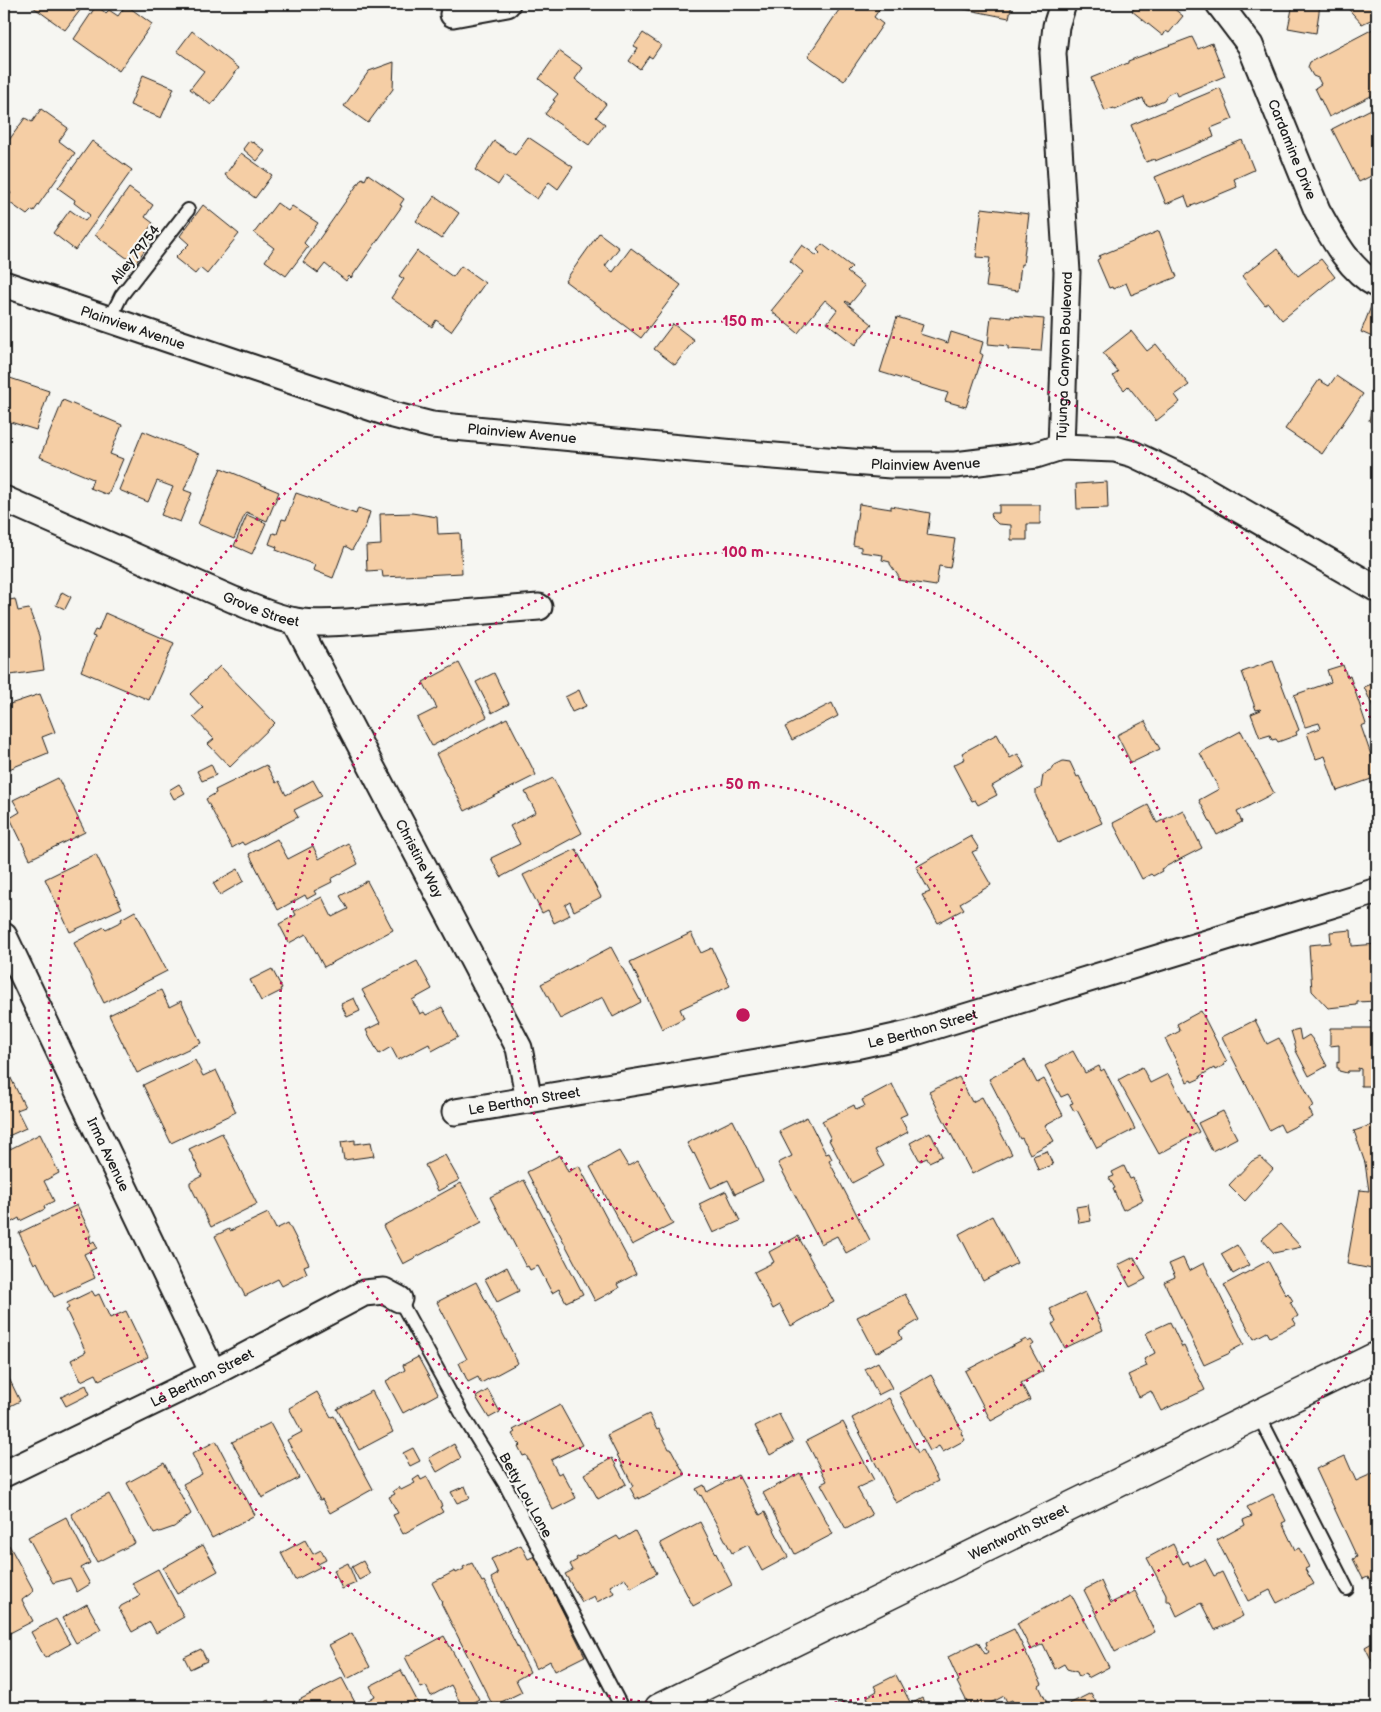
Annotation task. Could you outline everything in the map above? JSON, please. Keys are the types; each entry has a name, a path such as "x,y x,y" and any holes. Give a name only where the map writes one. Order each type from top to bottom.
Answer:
{"street":[{"path":"452,14 507,4"},
{"name":"Tujunga Canyon Boulevard","path":"1063,4 1056,26 1053,53 1067,272 1061,447 1115,449 1160,465 1377,590"},
{"name":"Cardamine Drive","path":"1219,4 1250,45 1317,210 1329,233 1348,260 1370,282 1377,285"},
{"name":"Plainview Avenue","path":"4,284 393,414 432,424 735,453 891,465 955,464 1036,455 1061,447"},
{"name":"Grove Street","path":"4,499 234,600 266,613 295,621 347,622 539,607"},
{"name":"Christine Way","path":"295,621 519,1048 529,1100"},
{"name":"Le Berthon Street","path":"455,1112 855,1046 909,1034 1377,891"},
{"name":"Irma Avenue","path":"4,936 213,1373"},
{"name":"Le Berthon Street","path":"4,1474 213,1373 364,1293 384,1290 399,1299"},
{"name":"Wentworth Street","path":"659,1708 1377,1356"}],"lane":[{"name":"Alley 79754","path":"110,319 121,296 188,210"},
{"name":"Betty Lou Lane","path":"399,1299 462,1416 505,1484 622,1708"},
{"path":"1258,1414 1348,1589"}],"building":[{"path":"29,4 85,4 65,30"},
{"path":"843,4 883,4 874,17 883,24 844,81 808,56"},
{"path":"965,4 1012,4 1009,18 964,9"},
{"path":"1138,4 1168,4 1183,16 1169,33 1166,31 1163,36 1132,11"},
{"path":"1293,4 1320,5 1316,33 1288,28"},
{"path":"1344,4 1377,4 1377,17 1362,24"},
{"path":"126,5 152,24 119,71 74,39 96,6 106,13 109,10 118,16"},
{"path":"1373,29 1377,37 1377,93 1329,117 1315,88 1321,84 1308,67 1310,62"},
{"path":"192,31 239,68 211,105 190,89 204,71 177,51"},
{"path":"643,33 661,45 652,58 649,56 640,69 629,61 638,48 634,46"},
{"path":"1192,37 1198,49 1212,43 1225,76 1177,96 1175,91 1167,95 1164,100 1150,106 1145,104 1143,98 1115,110 1114,108 1105,111 1091,78 1128,63 1128,61"},
{"path":"559,51 583,68 575,79 606,104 596,117 605,124 589,145 545,114 558,94 539,79"},
{"path":"394,62 393,89 368,123 344,106 369,71"},
{"path":"143,75 174,88 161,118 130,105"},
{"path":"1220,88 1233,119 1211,128 1214,137 1155,161 1154,159 1146,162 1131,125"},
{"path":"1377,106 1377,173 1359,182 1332,129"},
{"path":"41,109 68,128 59,141 75,153 34,211 32,210 27,215 6,200 11,193 4,187 4,147 25,118 32,122"},
{"path":"528,137 573,167 558,189 549,182 537,199 504,176 498,185 475,170 494,141 515,155"},
{"path":"1242,140 1254,170 1234,179 1237,187 1189,207 1185,196 1166,204 1155,177"},
{"path":"92,141 132,170 75,250 53,233 70,210 85,221 90,215 74,203 75,200 58,188"},
{"path":"249,141 265,151 257,161 243,149"},
{"path":"241,153 272,175 255,198 225,175"},
{"path":"368,174 404,199 400,205 402,206 351,278 349,276 346,281 325,264 318,273 303,262 362,178 365,180"},
{"path":"129,188 153,205 145,217 153,223 146,233 153,238 135,264 95,235"},
{"path":"435,196 459,213 441,239 416,221"},
{"path":"277,203 288,211 292,206 318,223 304,243 308,247 286,276 265,261 274,248 254,233"},
{"path":"203,205 239,234 207,274 200,268 195,274 175,258 189,244 180,236"},
{"path":"982,208 1029,214 1018,291 986,287 990,258 976,257"},
{"path":"1159,231 1177,277 1131,295 1126,283 1113,289 1112,287 1109,288 1097,260 1100,258 1099,256"},
{"path":"599,233 619,248 605,266 613,272 631,248 681,285 641,338 565,281"},
{"path":"822,244 852,267 847,272 865,286 850,304 845,302 872,324 855,345 827,323 837,310 825,300 798,333 771,311 803,272 790,261 802,245 817,256 820,253 817,250"},
{"path":"1277,249 1298,276 1321,259 1335,277 1282,320 1268,303 1265,305 1242,276"},
{"path":"417,251 453,277 461,266 485,283 451,331 436,320 432,327 391,298 404,279 399,276"},
{"path":"1372,304 1377,306 1377,339 1361,332"},
{"path":"991,316 1044,319 1041,351 1008,349 1008,346 988,344"},
{"path":"897,317 923,325 920,334 948,343 951,332 983,342 980,353 983,355 966,407 945,401 948,393 880,372"},
{"path":"673,324 694,340 675,365 654,349"},
{"path":"1131,331 1147,351 1156,344 1189,385 1175,395 1180,402 1156,421 1128,386 1124,390 1113,376 1118,372 1103,353"},
{"path":"4,376 49,391 36,430 4,420"},
{"path":"1336,376 1363,394 1322,454 1285,429 1319,380 1329,386"},
{"path":"1377,379 1377,423 1369,421"},
{"path":"63,400 122,425 110,454 123,459 108,495 90,488 93,479 40,457"},
{"path":"143,431 199,454 184,490 192,493 180,522 161,515 173,487 157,481 148,502 119,490"},
{"path":"221,468 279,492 267,521 246,512 234,539 198,524"},
{"path":"1107,482 1108,508 1077,509 1076,484"},
{"path":"296,493 356,514 358,508 370,512 366,525 352,550 345,546 333,578 313,570 315,565 276,550 277,547 269,544 273,533 277,534 282,519 286,520"},
{"path":"859,504 891,509 891,506 930,513 927,535 955,539 950,568 939,566 936,586 898,580 899,577 890,562 882,560 883,555 861,552 861,547 853,545"},
{"path":"999,505 1040,505 1040,524 1027,524 1027,540 1011,540 1011,525 998,524 992,518 991,513 999,513"},
{"path":"412,513 437,517 438,534 460,533 462,573 383,577 382,570 367,571 366,546 381,545 380,514"},
{"path":"247,515 266,523 252,554 234,546"},
{"path":"62,592 71,597 65,609 56,605"},
{"path":"15,599 18,611 29,609 39,636 44,670 4,676 4,601"},
{"path":"105,613 174,643 149,700 81,671 95,637 92,636 95,630 98,631"},
{"path":"1273,661 1299,730 1296,732 1297,735 1278,742 1276,739 1272,740 1270,735 1260,738 1251,714 1261,710 1256,710 1242,672"},
{"path":"459,663 487,717 432,746 417,718 437,708 423,682"},
{"path":"1343,665 1347,677 1350,676 1366,724 1361,726 1377,777 1337,791 1325,756 1316,759 1307,733 1321,728 1319,723 1305,727 1294,695 1331,682 1327,670"},
{"path":"220,666 275,723 230,767 208,744 214,739 193,717 203,708 190,694"},
{"path":"494,673 509,704 492,713 476,682"},
{"path":"1377,682 1377,716 1364,687"},
{"path":"579,690 586,706 572,712 565,697"},
{"path":"40,694 55,732 42,737 48,753 4,771 4,706"},
{"path":"832,703 838,716 792,740 785,727"},
{"path":"507,718 536,775 465,811 436,754"},
{"path":"1145,721 1160,749 1131,763 1117,735"},
{"path":"1241,731 1274,793 1237,812 1242,822 1217,835 1199,800 1219,789 1200,753"},
{"path":"997,734 1010,758 1018,754 1025,767 992,786 997,795 978,805 975,800 972,801 953,765 965,759 962,753"},
{"path":"1063,761 1070,762 1077,777 1079,776 1102,823 1058,843 1036,796 1036,790 1041,788 1043,775"},
{"path":"211,764 216,775 202,781 197,771"},
{"path":"266,765 276,783 279,781 286,795 313,780 322,796 294,810 298,817 244,845 242,842 232,848 206,799 216,793 215,790"},
{"path":"58,778 85,832 30,859 10,818 20,812 13,800"},
{"path":"553,778 582,833 501,877 491,858 520,844 510,826 536,812 525,792"},
{"path":"179,784 185,793 174,799 169,790"},
{"path":"1148,805 1157,823 1183,810 1202,848 1161,869 1162,871 1153,876 1151,874 1142,879 1113,823"},
{"path":"971,836 979,849 972,852 991,885 960,903 964,909 938,923 922,895 930,892 916,867"},
{"path":"277,839 288,859 313,846 319,859 348,843 358,864 331,879 332,882 314,891 316,894 307,899 305,895 278,910 249,854"},
{"path":"576,849 601,897 574,911 570,902 565,905 570,915 554,923 548,910 542,913 523,875"},
{"path":"96,854 122,908 70,932 45,879"},
{"path":"238,869 244,881 220,895 213,883"},
{"path":"367,881 393,930 324,967 306,934 289,943 279,924 296,915 294,911 322,897 332,917 348,909 340,896"},
{"path":"135,911 167,971 104,1003 74,943 104,927 106,929 122,921 121,919"},
{"path":"1351,930 1352,946 1377,944 1377,1001 1357,1002 1357,1005 1328,1008 1312,991 1309,945 1331,943 1330,932"},
{"path":"691,933 701,953 712,948 730,986 680,1009 684,1018 662,1029 630,962"},
{"path":"611,947 641,1002 613,1017 603,997 560,1019 541,984"},
{"path":"417,961 432,989 412,1000 415,1006 420,1014 424,1012 426,1015 442,1007 458,1037 432,1051 429,1044 398,1060 391,1047 379,1054 366,1030 380,1023 362,990"},
{"path":"272,969 282,988 280,989 281,991 261,1001 250,980"},
{"path":"161,990 169,1007 181,1001 201,1043 137,1073 109,1015"},
{"path":"354,998 360,1011 347,1017 341,1004"},
{"path":"1201,1011 1227,1062 1224,1063 1225,1065 1215,1070 1214,1068 1200,1076 1201,1078 1187,1082 1165,1039 1180,1031 1177,1024"},
{"path":"1255,1020 1267,1044 1279,1038 1314,1106 1309,1109 1313,1117 1284,1132 1280,1124 1269,1130 1222,1037"},
{"path":"1330,1028 1377,1028 1377,1086 1361,1086 1361,1069 1358,1068 1358,1071 1348,1071 1347,1073 1339,1071 1337,1062 1339,1063 1339,1045 1330,1046"},
{"path":"1299,1029 1301,1040 1309,1035 1327,1066 1309,1076 1295,1049 1291,1031"},
{"path":"1073,1051 1085,1073 1099,1066 1101,1071 1104,1069 1135,1129 1097,1148 1077,1110 1074,1111 1070,1104 1073,1103 1068,1094 1061,1097 1045,1066"},
{"path":"195,1060 203,1076 216,1070 236,1112 171,1143 143,1085"},
{"path":"1025,1060 1037,1083 1044,1079 1063,1115 1045,1125 1054,1141 1030,1154 1022,1138 1020,1139 989,1079"},
{"path":"4,1064 25,1107 17,1110 26,1128 4,1138"},
{"path":"1142,1067 1150,1083 1168,1074 1199,1132 1159,1154 1118,1080"},
{"path":"959,1077 972,1102 982,1097 1012,1154 972,1174 929,1092"},
{"path":"892,1084 907,1114 900,1117 908,1132 875,1150 884,1166 852,1183 829,1140 831,1139 822,1121 854,1105 856,1110 865,1106 862,1100"},
{"path":"1223,1111 1237,1138 1212,1151 1198,1123"},
{"path":"807,1117 826,1154 829,1153 832,1159 829,1161 870,1240 846,1253 837,1236 821,1244 778,1163 792,1156 779,1131"},
{"path":"733,1120 763,1181 735,1194 728,1180 711,1188 687,1143"},
{"path":"1377,1123 1377,1270 1347,1264 1360,1190 1369,1191 1365,1163 1354,1131"},
{"path":"930,1132 942,1156 929,1162 927,1158 920,1161 910,1143"},
{"path":"222,1133 257,1204 211,1227 190,1185 190,1182 202,1176 189,1149"},
{"path":"40,1134 59,1173 44,1181 54,1201 44,1206 45,1209 20,1221 19,1218 10,1223 4,1211 4,1152"},
{"path":"355,1140 355,1144 371,1142 374,1156 344,1160 341,1142"},
{"path":"619,1151 628,1166 638,1161 673,1224 632,1245 590,1167"},
{"path":"1047,1151 1053,1165 1038,1170 1033,1156"},
{"path":"445,1155 459,1180 438,1191 425,1165"},
{"path":"560,1155 568,1172 579,1166 636,1274 617,1284 619,1288 595,1301 527,1172"},
{"path":"1260,1157 1273,1169 1245,1201 1229,1185 1252,1161"},
{"path":"1124,1166 1130,1179 1133,1178 1143,1200 1123,1210 1109,1178 1114,1176 1112,1172"},
{"path":"524,1180 583,1294 566,1302 559,1289 552,1293 538,1266 530,1270 528,1266 526,1267 490,1197"},
{"path":"461,1183 482,1222 403,1264 383,1226"},
{"path":"726,1191 740,1221 713,1233 699,1204"},
{"path":"77,1205 92,1236 89,1236 91,1243 94,1241 97,1248 84,1254 95,1278 54,1297 37,1262 34,1264 19,1233"},
{"path":"1088,1205 1091,1221 1079,1223 1076,1207"},
{"path":"268,1213 276,1229 288,1223 309,1264 304,1266 307,1273 282,1286 278,1279 245,1296 215,1236"},
{"path":"992,1216 1017,1263 983,1281 959,1234"},
{"path":"1280,1224 1301,1247 1274,1253 1262,1239"},
{"path":"798,1236 834,1302 791,1326 780,1305 773,1309 754,1272 774,1262 769,1252"},
{"path":"1237,1245 1249,1265 1233,1274 1221,1254"},
{"path":"1134,1257 1146,1279 1130,1287 1118,1265"},
{"path":"1183,1258 1189,1271 1204,1263 1244,1344 1204,1365 1164,1282 1175,1277 1169,1264"},
{"path":"1268,1261 1286,1295 1288,1293 1293,1301 1290,1302 1298,1316 1293,1319 1296,1324 1270,1337 1267,1332 1254,1339 1224,1285"},
{"path":"507,1267 519,1291 497,1302 485,1279"},
{"path":"476,1282 518,1363 481,1383 478,1377 468,1382 459,1363 467,1359 437,1302"},
{"path":"92,1291 95,1296 99,1294 110,1318 126,1311 148,1357 99,1380 96,1374 81,1381 71,1360 86,1352 66,1310 69,1308 67,1303"},
{"path":"1085,1292 1103,1330 1065,1348 1052,1324 1056,1322 1050,1309"},
{"path":"905,1294 919,1320 899,1332 902,1339 876,1353 857,1317"},
{"path":"1170,1322 1205,1390 1161,1411 1151,1391 1139,1397 1128,1375 1147,1366 1144,1359 1155,1353 1146,1333"},
{"path":"1026,1339 1028,1342 1031,1340 1034,1344 1030,1347 1043,1371 1021,1383 1030,1400 991,1421 965,1371"},
{"path":"418,1357 438,1394 403,1413 386,1381 405,1370 403,1365"},
{"path":"878,1362 892,1388 878,1395 865,1369"},
{"path":"4,1368 20,1401 4,1409"},
{"path":"931,1375 963,1432 961,1433 965,1440 943,1452 939,1446 930,1451 899,1393"},
{"path":"86,1385 90,1394 66,1406 61,1397"},
{"path":"488,1390 500,1412 489,1418 476,1397"},
{"path":"372,1391 393,1432 359,1450 337,1409"},
{"path":"317,1392 331,1417 334,1416 373,1489 330,1513 322,1499 320,1500 287,1440 302,1432 289,1408"},
{"path":"889,1398 918,1453 922,1450 938,1481 896,1503 852,1418"},
{"path":"560,1405 582,1445 551,1460 558,1474 562,1472 576,1498 553,1510 526,1455 523,1456 518,1446 521,1445 518,1444 512,1434 515,1432 513,1430"},
{"path":"649,1414 685,1475 636,1499 630,1488 633,1486 607,1435"},
{"path":"779,1414 793,1442 770,1455 755,1426"},
{"path":"843,1422 874,1480 857,1488 872,1515 846,1529 821,1484 827,1481 806,1441"},
{"path":"270,1423 299,1478 262,1498 232,1442"},
{"path":"216,1441 255,1515 212,1538 183,1484 202,1474 192,1454"},
{"path":"454,1444 461,1458 437,1472 429,1458"},
{"path":"413,1448 420,1461 410,1466 403,1453"},
{"path":"1345,1456 1356,1481 1374,1473 1377,1480 1377,1576 1369,1580 1368,1577 1363,1579 1353,1559 1357,1557 1316,1469"},
{"path":"612,1458 626,1484 598,1499 584,1474"},
{"path":"164,1463 191,1514 174,1527 154,1534 127,1483"},
{"path":"800,1473 833,1534 795,1554 763,1493"},
{"path":"738,1475 760,1515 765,1512 788,1557 762,1571 748,1545 732,1553 696,1489 704,1485 707,1492"},
{"path":"419,1476 421,1480 427,1477 442,1506 440,1507 443,1512 403,1534 393,1515 398,1513 389,1497 395,1494 393,1491 399,1487 401,1490 415,1483 413,1480"},
{"path":"465,1486 470,1498 457,1503 451,1492"},
{"path":"109,1494 135,1543 97,1562 71,1514"},
{"path":"1273,1494 1286,1521 1282,1523 1295,1550 1299,1548 1309,1567 1305,1569 1314,1584 1277,1603 1270,1590 1248,1601 1217,1540 1245,1525 1243,1520 1252,1516 1247,1507"},
{"path":"66,1517 90,1563 81,1568 90,1584 77,1592 70,1578 53,1583 28,1537"},
{"path":"700,1522 732,1585 693,1606 660,1543"},
{"path":"635,1531 657,1573 631,1588 625,1578 610,1586 614,1593 597,1602 594,1596 582,1602 565,1574 573,1570 570,1564 577,1560 576,1558 617,1536 620,1540"},
{"path":"305,1540 313,1554 321,1550 326,1560 318,1564 320,1567 295,1580 281,1553"},
{"path":"1173,1544 1183,1564 1188,1561 1190,1566 1205,1559 1214,1576 1222,1572 1243,1616 1215,1630 1201,1603 1177,1616 1170,1601 1166,1601 1166,1594 1147,1558"},
{"path":"9,1545 34,1591 22,1600 33,1621 8,1634 4,1625 4,1547"},
{"path":"203,1545 218,1571 177,1594 163,1568"},
{"path":"521,1545 528,1559 535,1556 585,1656 555,1671 550,1661 536,1669 491,1578 498,1574 491,1559"},
{"path":"363,1561 370,1574 359,1580 352,1567"},
{"path":"348,1563 356,1583 342,1589 334,1570"},
{"path":"472,1563 482,1582 484,1581 530,1672 516,1680 522,1692 493,1706 432,1583 455,1571 456,1573 464,1569 463,1567"},
{"path":"158,1569 184,1617 156,1633 150,1622 132,1632 119,1609 140,1596 132,1583"},
{"path":"1101,1581 1111,1603 1135,1591 1155,1632 1115,1652 1084,1590"},
{"path":"1071,1594 1109,1667 1088,1678 1085,1673 1079,1677 1077,1672 1067,1669 1064,1664 1055,1669 1043,1644 1031,1650 1017,1623"},
{"path":"87,1604 101,1629 76,1643 62,1618"},
{"path":"56,1619 70,1644 45,1658 31,1632"},
{"path":"1014,1629 1042,1684 1039,1686 1049,1707 1016,1708 1012,1700 1007,1702 1004,1696 981,1708 970,1708 957,1682 959,1681 948,1657 978,1642 985,1654 988,1652 985,1647 987,1646 986,1642"},
{"path":"352,1633 370,1667 347,1679 329,1645"},
{"path":"444,1636 479,1699 463,1708 451,1685 431,1696 426,1686 421,1688 405,1657"},
{"path":"1377,1640 1377,1671 1365,1647"},
{"path":"201,1649 207,1661 190,1669 184,1657"},
{"path":"401,1670 421,1708 368,1708 365,1702 375,1696 370,1686"},
{"path":"896,1675 911,1704 922,1698 927,1708 859,1708 858,1706 869,1701 867,1697 877,1691 874,1686"},
{"path":"342,1678 358,1708 303,1708 299,1700"},
{"path":"1091,1693 1099,1708 1066,1708 1065,1706"},
{"path":"269,1700 273,1708 254,1708"},
{"path":"844,1702 847,1708 831,1708"}]}
